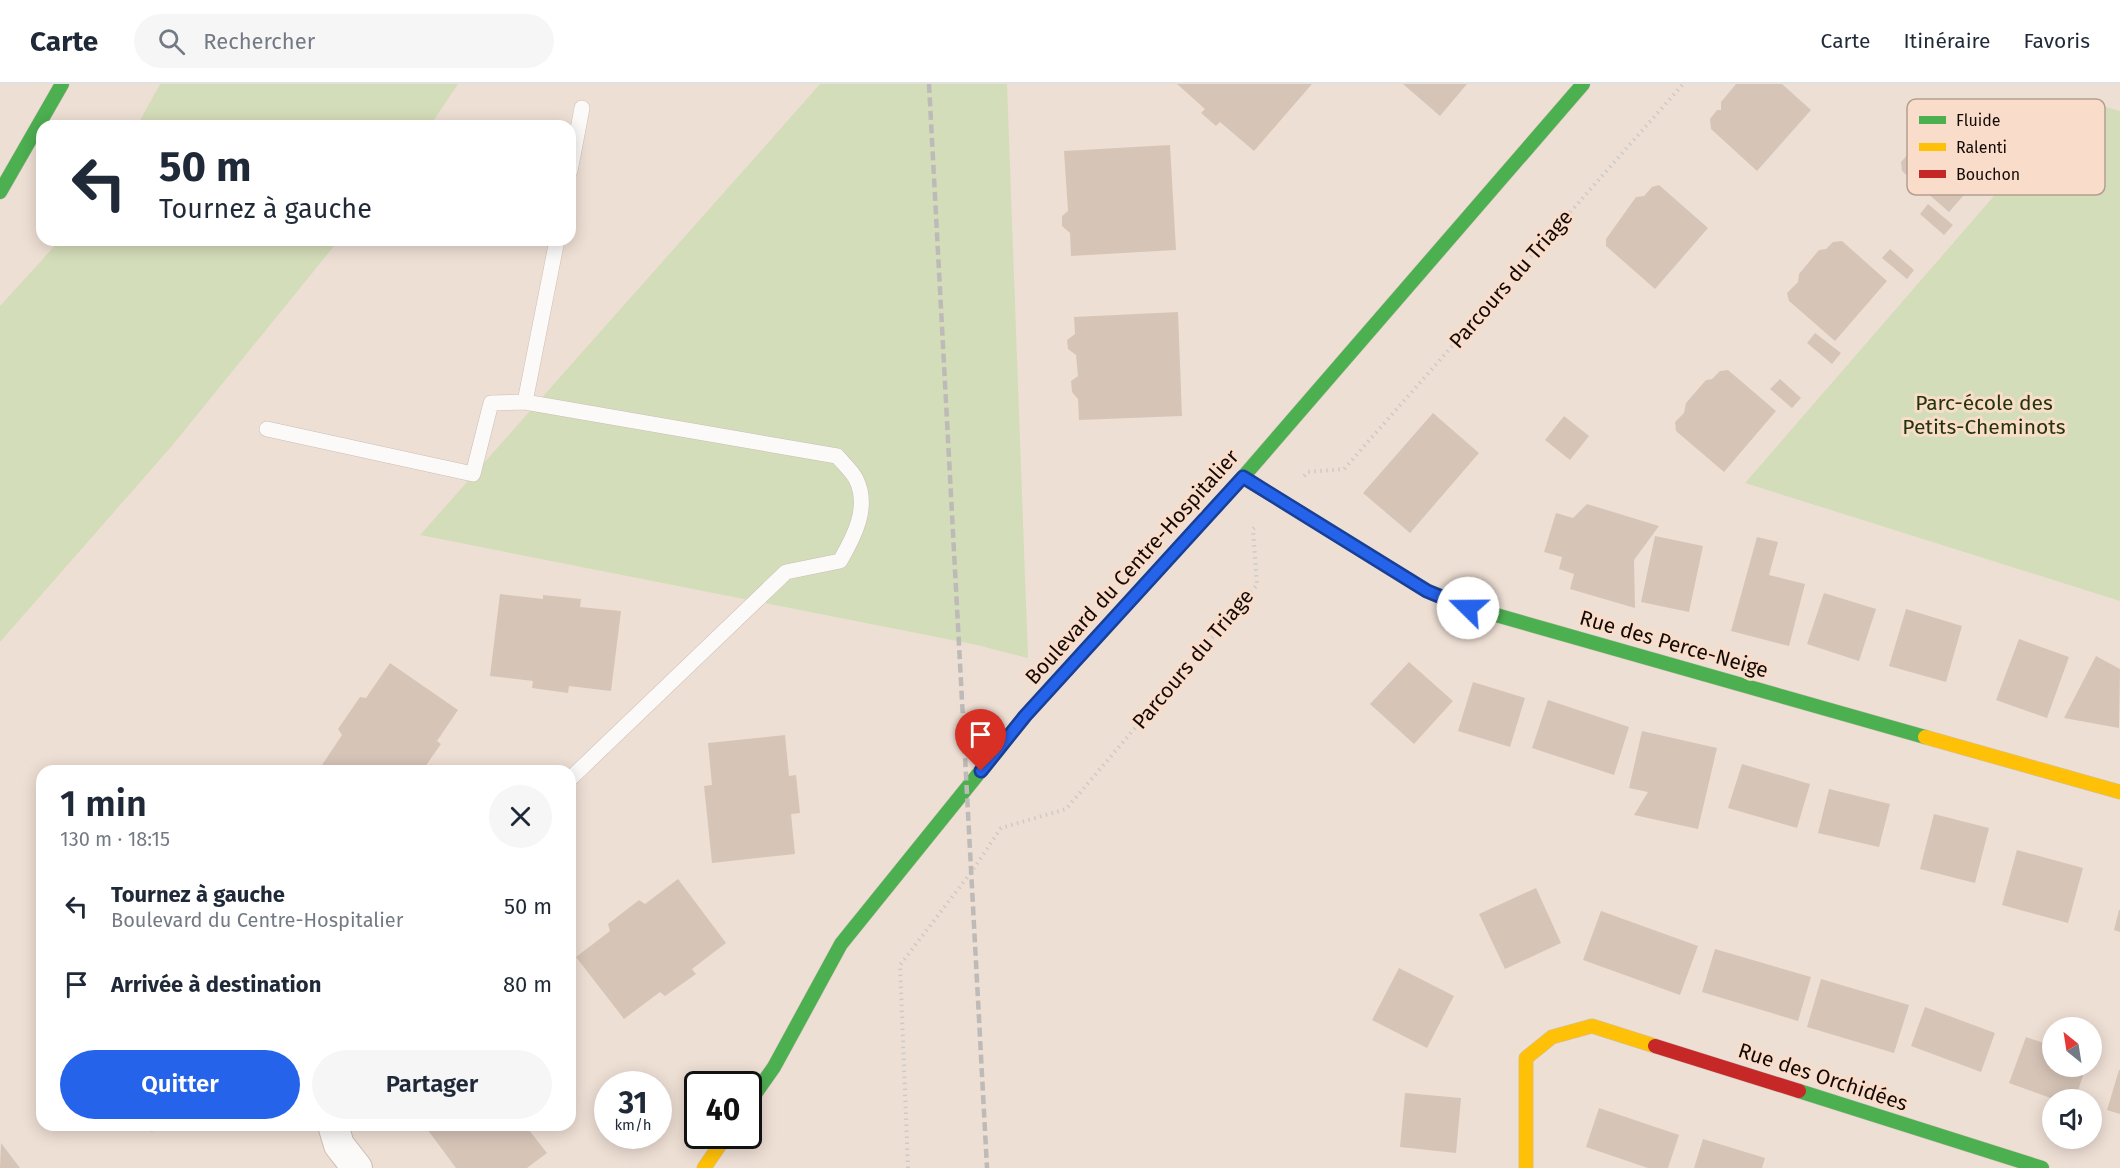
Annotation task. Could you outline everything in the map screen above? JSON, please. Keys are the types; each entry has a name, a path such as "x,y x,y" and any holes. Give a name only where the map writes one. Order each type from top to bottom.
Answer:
{"main road":[{"path":"42,120 63,84"},
{"name":"Boulevard du Centre-Hospitalier","path":"762,1084 774,1067 842,944 1025,716 1243,477 1583,84"},
{"path":"0,192 36,130"},
{"name":"Rue des Perce-Neige","path":"1243,477 1427,591 1468,608 2120,792"},
{"name":"Rue des Orchidées","path":"1526,1168 1526,1058 1552,1037 1593,1026 2042,1168"},
{"path":"704,1168 717,1149"}],"street":[{"path":"335,1131 339,1145 357,1168"}],"lane":[{"path":"576,140 582,108"},
{"path":"525,402 555,246"},
{"path":"267,429 473,474 491,403 525,402 837,456 856,478 861,497 855,535 840,561 786,572 576,773"}],"path":[{"name":"Parcours du Triage","path":"908,1168 900,965 972,871 1001,828 1065,809 1257,585 1253,529 1308,472 1344,469 1683,84"}],"green space":[{"path":"160,84 458,84 434,120 140,120"},
{"path":"820,84 1007,84 1028,658 977,645 420,535"},
{"name":"Parc-école des Petits-Cheminots","path":"2105,107 2120,111 2120,601 1745,483 1995,195 2105,195"},
{"path":"55,246 334,246 171,447 0,642 0,306"}],"building":[{"path":"1177,84 1312,84 1254,151 1220,122 1216,126 1201,113 1205,109"},
{"path":"1403,84 1467,84 1440,116"},
{"path":"1736,84 1782,84 1811,110 1757,171 1711,129 1710,119 1717,110 1721,110 1721,102"},
{"path":"1170,145 1176,250 1071,256 1070,233 1062,226 1062,216 1068,211 1064,151"},
{"path":"1907,155 1907,175 1902,171 1901,162"},
{"path":"1659,185 1708,228 1655,289 1606,246 1606,239 1636,197 1644,196 1652,187"},
{"path":"1930,195 1964,195 1949,212"},
{"path":"1928,204 1953,225 1944,235 1920,214"},
{"path":"1842,241 1887,281 1835,341 1789,301 1787,293 1798,282 1799,274 1819,250 1826,249 1833,242"},
{"path":"1890,249 1914,270 1907,279 1882,258"},
{"path":"1178,312 1182,416 1079,420 1078,399 1072,392 1071,381 1078,376 1076,355 1068,349 1067,340 1075,334 1074,317"},
{"path":"1815,333 1841,353 1832,364 1807,343"},
{"path":"1728,370 1776,411 1724,472 1676,431 1675,422 1684,413 1686,403 1706,380 1712,379 1720,371"},
{"path":"1780,379 1801,398 1792,408 1770,389"},
{"path":"1433,413 1479,453 1410,533 1363,493"},
{"path":"1564,416 1589,436 1570,460 1545,440"},
{"path":"1587,504 1659,526 1634,560 1635,608 1570,589 1574,574 1559,569 1562,557 1544,552 1556,513 1573,518"},
{"path":"1655,536 1703,546 1689,612 1641,602"},
{"path":"1757,537 1778,542 1769,575 1805,584 1789,646 1731,631"},
{"path":"1824,593 1876,609 1859,661 1807,644"},
{"path":"500,594 543,599 543,595 581,599 580,607 621,611 611,691 569,686 568,693 532,688 533,681 490,676"},
{"path":"1906,609 1962,626 1946,682 1889,666"},
{"path":"2019,639 2069,657 2047,718 1996,700"},
{"path":"2096,656 2120,669 2119,728 2064,718"},
{"path":"1409,662 1453,701 1414,744 1370,704"},
{"path":"390,663 458,710 437,741 441,744 426,765 322,765 342,735 338,729 360,697 366,698"},
{"path":"1473,682 1525,698 1510,747 1458,731"},
{"path":"1548,700 1629,727 1614,775 1532,748"},
{"path":"1642,731 1717,748 1698,829 1634,815 1648,792 1629,788"},
{"path":"785,735 789,776 796,775 800,813 791,814 795,854 712,863 704,786 712,785 708,743"},
{"path":"1742,764 1810,784 1797,828 1728,808"},
{"path":"1829,789 1890,804 1879,847 1818,833"},
{"path":"1934,814 1989,828 1975,883 1920,869"},
{"path":"2017,850 2083,868 2068,923 2002,905"},
{"path":"678,879 726,943 692,969 696,974 665,996 660,992 624,1019 576,957 610,931 608,924 639,900 645,904"},
{"path":"1536,888 1561,943 1505,969 1479,914"},
{"path":"2120,910 2120,932 2114,930"},
{"path":"1601,911 1698,946 1680,995 1583,960"},
{"path":"1715,949 1811,977 1798,1021 1702,992"},
{"path":"1399,968 1454,996 1427,1048 1372,1020"},
{"path":"1821,979 1909,1005 1894,1053 1807,1027"},
{"path":"1925,1007 1995,1033 1981,1072 1911,1046"},
{"path":"2026,1037 2042,1043 2042,1077 2082,1077 2079,1089 2042,1089 2042,1095 2009,1083"},
{"path":"2120,1070 2120,1114 2107,1110"},
{"path":"1405,1093 1461,1098 1456,1153 1400,1147"},
{"path":"1599,1108 1679,1135 1668,1168 1648,1168 1586,1147"},
{"path":"428,1131 530,1131 547,1153 527,1168 456,1168"},
{"path":"1703,1139 1765,1158 1762,1168 1694,1168"},
{"path":"1,1143 20,1168 0,1168"}],"railway":[{"path":"929,84 987,1168"}],"traffic: fast":[{"path":"41,120 62,84"},
{"path":"1243,477 1583,84"},
{"path":"0,192 36,129"},
{"path":"1243,477 1427,591 1468,607 1925,737"},
{"path":"762,1084 774,1067 841,944 1025,716 1096,638"},
{"path":"1799,1091 2042,1168"}],"traffic: slow":[{"path":"1096,638 1243,477"},
{"path":"1925,737 2120,792"},
{"path":"1526,1168 1526,1058 1552,1037 1592,1026 1655,1046"},
{"path":"704,1168 717,1149"}],"traffic: jam":[{"path":"1655,1046 1799,1091"}],"route":[{"path":"981,771 1025,716 1243,477 1427,591 1468,608"}]}
